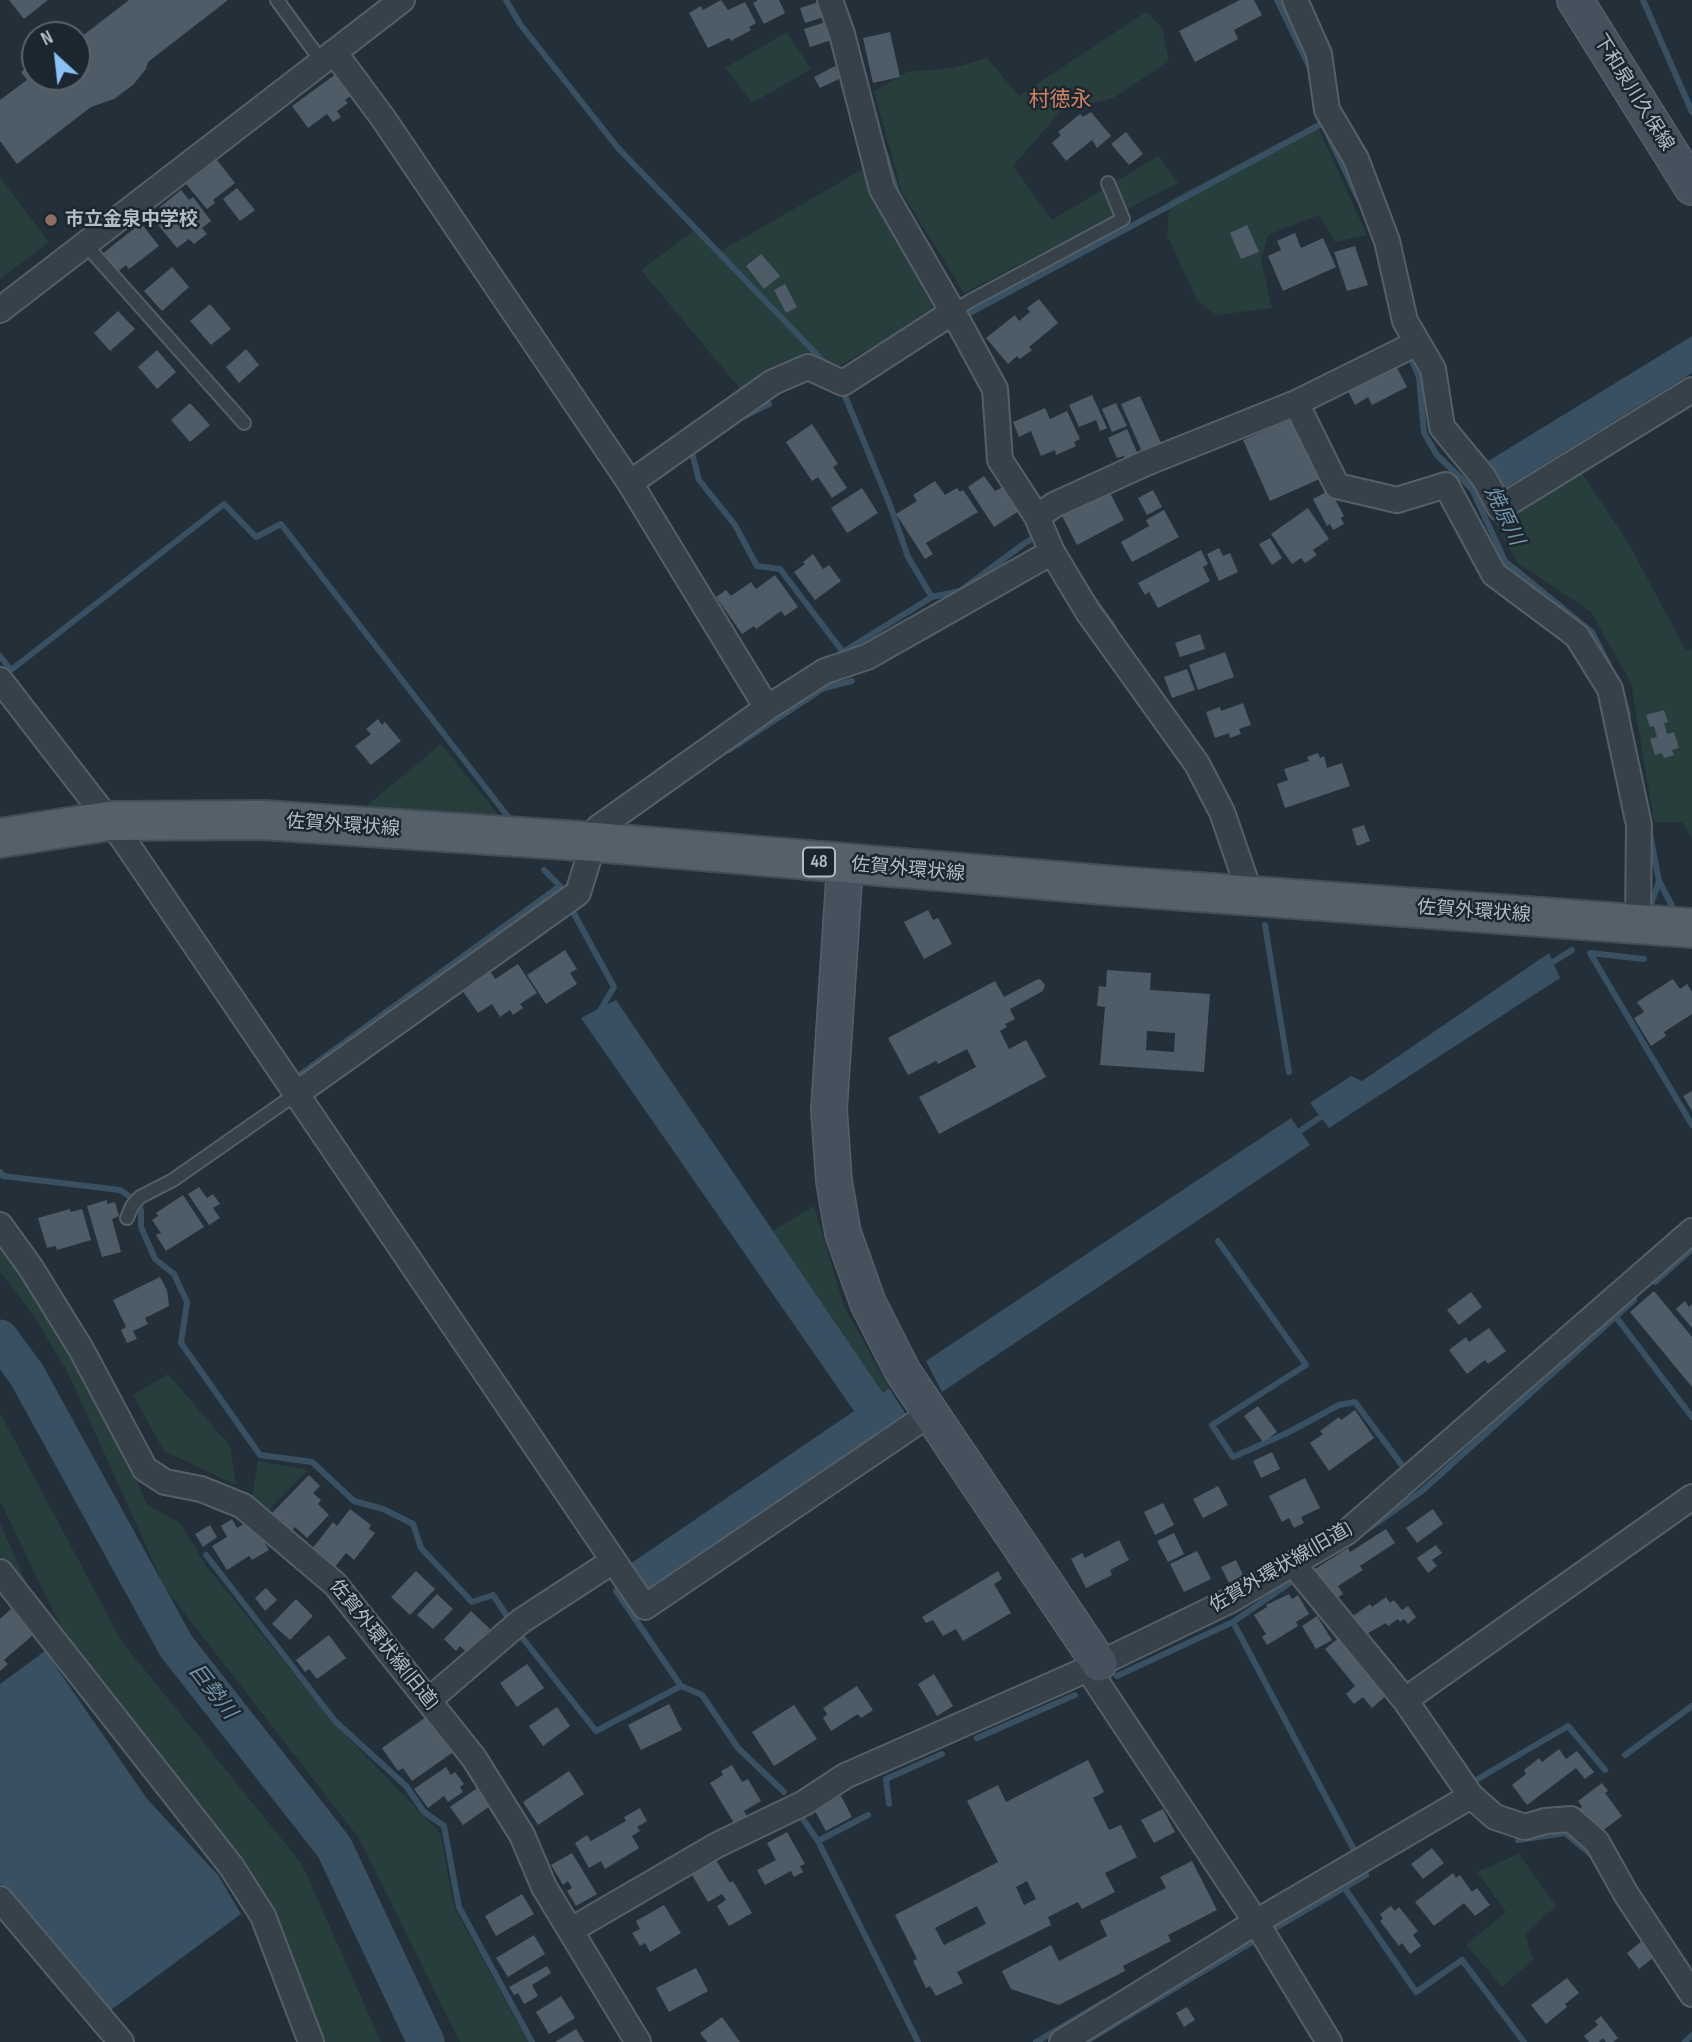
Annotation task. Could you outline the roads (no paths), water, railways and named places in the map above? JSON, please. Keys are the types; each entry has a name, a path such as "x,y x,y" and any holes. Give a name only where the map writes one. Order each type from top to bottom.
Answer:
{"main road":[{"name":"佐賀外環状線","path":"0,838 108,821 263,820 595,842 845,865 1692,928"}],"street":[{"path":"830,0 842,34 882,189 962,306 995,388 1000,460 1046,529 1088,612 1197,764 1222,812 1245,879 1248,896"},
{"path":"1295,0 1319,54 1327,110 1356,159 1387,241 1405,321 1433,369 1442,427 1487,484 1500,508 1692,390"},
{"name":"下和泉川久保線","path":"1575,0 1692,187"},
{"path":"0,310 401,1"},
{"path":"328,57 383,118 630,483 767,708"},
{"path":"630,483 773,383 808,367 843,383 962,306"},
{"path":"296,1094 578,893 598,828 767,708 824,671 867,657 1046,529 1146,463 1296,403 1416,343"},
{"path":"1296,403 1336,486 1397,500 1446,485 1494,575 1577,636 1610,690 1639,825 1638,925"},
{"path":"0,680 108,821 645,1607 931,1412"},
{"path":"845,865 829,1109 834,1181 843,1233 868,1303 904,1372 1094,1666 1329,2042"},
{"name":"佐賀外環状線(旧道)","path":"0,1225 31,1268 81,1349 145,1469 165,1482 201,1489 243,1506 335,1584 474,1758 522,1835 544,1887 571,1930 717,1845 795,1807 845,1776 1094,1666 1231,1600 1347,1532 1692,1231"},
{"path":"1405,1700 1692,1497"},
{"path":"1294,1565 1405,1700 1471,1796 1495,1817 1525,1826 1571,1819 1597,1842 1626,1894 1692,1994"},
{"path":"0,1572 231,1866 263,1916 311,2042"},
{"path":"429,1700 514,1627 623,1576"},
{"path":"1062,2042 1256,1922 1471,1796"},
{"path":"0,1899 121,2042"},
{"path":"571,1930 638,2042"}],"lane":[{"path":"277,0 328,57"},
{"path":"962,306 1123,219 1108,183"},
{"path":"85,244 244,423"},
{"path":"133,1207 296,1094"}],"water":[{"path":"1692,336 1692,373 1502,490 1485,463"},
{"path":"1549,953 1560,978 1329,1128 1310,1103 1351,1076 1362,1081"},
{"path":"616,1000 883,1393 889,1388 907,1416 646,1592 630,1564 854,1411 581,1018"},
{"path":"1291,1118 1310,1145 942,1392 926,1361"},
{"path":"45,1651 148,1800 218,1875 241,1914 107,2013 0,1883 0,1684"}],"waterway":[{"path":"506,0 520,24 618,148 827,365"},
{"path":"1277,0 1310,68"},
{"path":"1643,0 1692,112"},
{"path":"966,315 1323,123"},
{"name":"焼原川","path":"1328,135 1358,198"},
{"path":"885,153 897,193"},
{"name":"焼原川","path":"1409,354 1419,377 1424,433 1437,455 1472,489 1505,561 1592,632 1609,665"},
{"path":"845,396 890,505 908,557 932,597"},
{"path":"743,417 769,404"},
{"path":"697,449 692,453 699,480 735,525 757,566 780,569 843,652 932,597 960,591 1037,536"},
{"path":"0,656 11,670 224,504 256,537 281,524 509,818"},
{"path":"1092,597 1113,626"},
{"path":"729,750 824,688 852,681"},
{"name":"焼原川","path":"1621,690 1628,714"},
{"name":"焼原川","path":"1650,834 1659,881 1676,913"},
{"path":"301,1074 560,886 544,870"},
{"path":"1650,907 1659,881"},
{"path":"572,910 614,987 598,1014"},
{"path":"1265,925 1289,1072"},
{"path":"1547,966 1572,950"},
{"path":"1644,959 1590,953 1692,1125"},
{"path":"1294,1135 1325,1114"},
{"path":"0,1172 3,1176 120,1190 129,1196 141,1210 141,1227 155,1259 174,1274 187,1302 181,1343 260,1455 312,1462 354,1501 383,1509 413,1524 421,1548 472,1602 493,1595 511,1622"},
{"path":"1218,1241 1306,1365 1212,1425 1233,1457 1287,1433 1339,1405 1355,1402 1404,1468"},
{"path":"1655,1282 1692,1249"},
{"path":"1368,1529 1422,1491 1634,1300"},
{"path":"1616,1317 1692,1417"},
{"name":"巨勢川","path":"0,1338 27,1375 176,1646 334,1847 426,2042"},
{"path":"206,1555 335,1721 406,1786 424,1812 444,1826 459,1907 532,2042"},
{"path":"1117,1676 1233,1622 1291,1582"},
{"path":"623,1587 616,1591 681,1686"},
{"path":"1233,1622 1354,1850"},
{"path":"517,1631 596,1731 681,1686 702,1695 738,1748 784,1792"},
{"path":"977,1738 1075,1695"},
{"path":"1625,1755 1692,1706"},
{"path":"1476,1780 1568,1726 1605,1770"},
{"path":"889,1804 886,1779 942,1754"},
{"path":"818,1841 868,1815"},
{"path":"803,1819 818,1841 918,2042"},
{"path":"1518,1840 1565,1833 1594,1857"},
{"path":"1277,1927 1366,1875"},
{"path":"1344,1887 1416,1992 1462,1960 1524,2042"},
{"path":"1085,2042 1254,1941"},
{"path":"1036,2042 1104,2002"},
{"path":"1685,2042 1692,2035"}],"place":[{"name":"市立金泉中学校","path":"51,220"}],"district":[{"name":"村徳永","path":"1060,101"}]}
